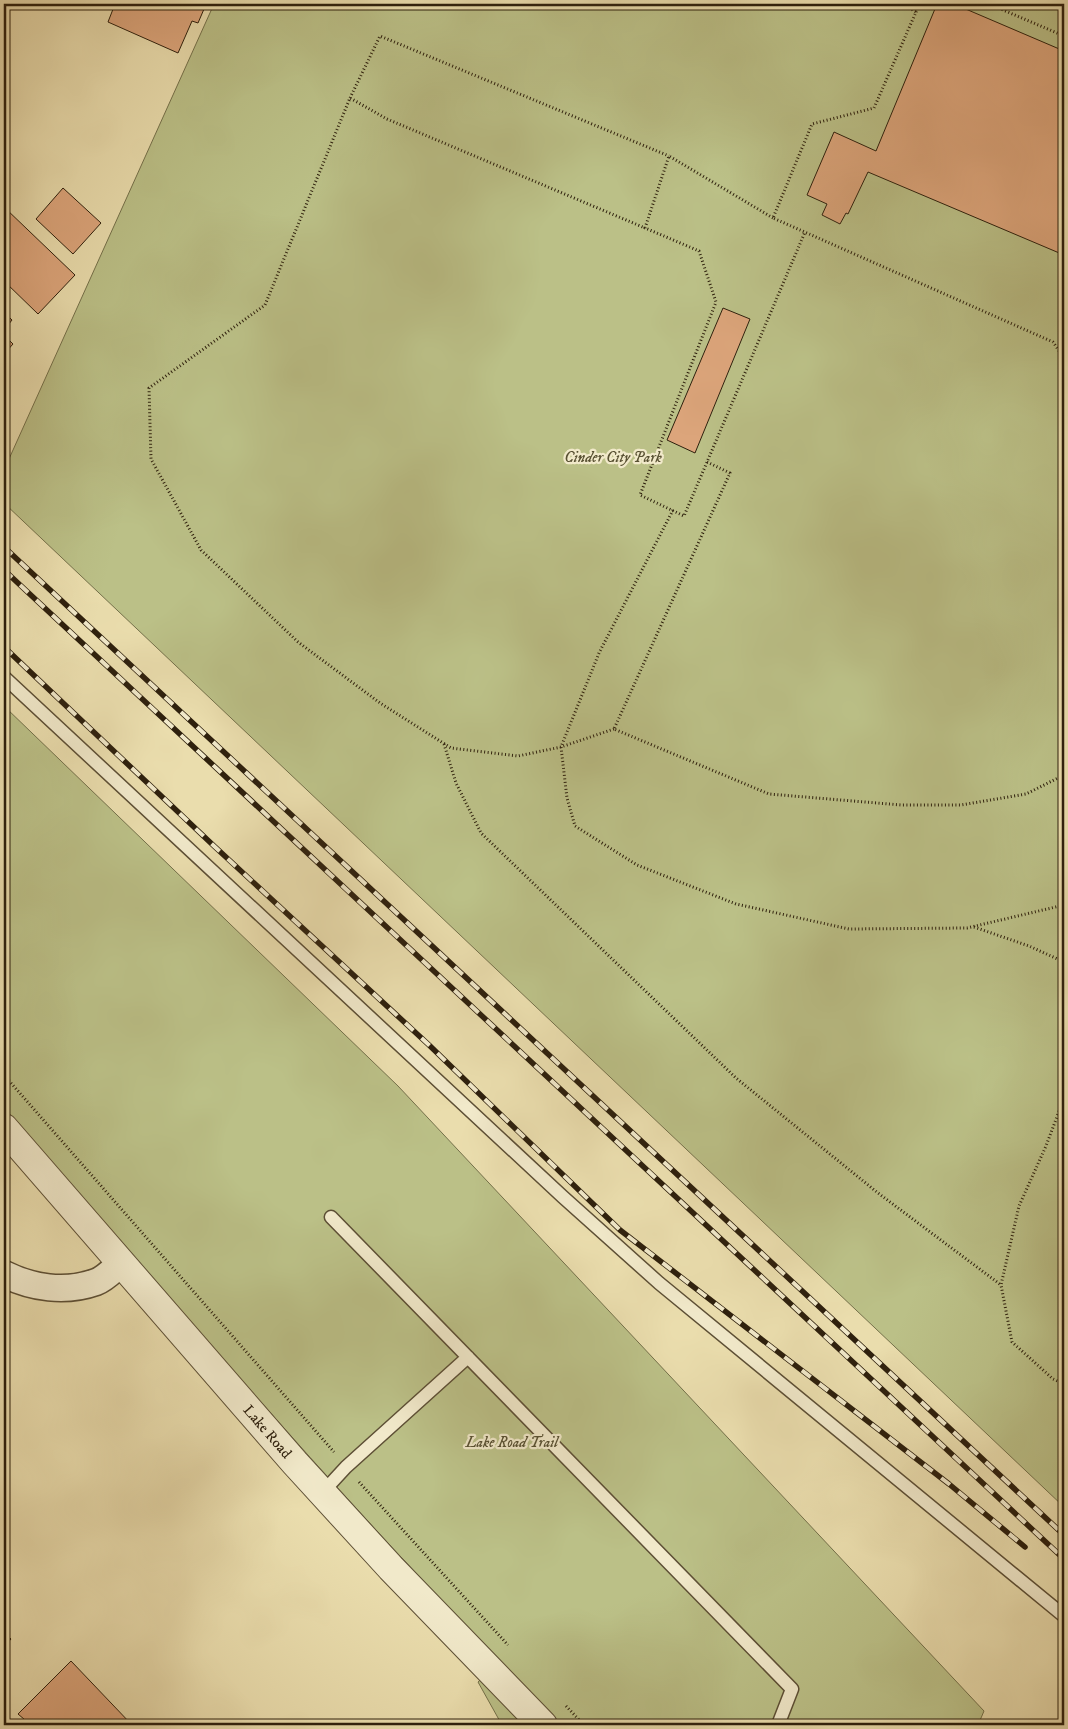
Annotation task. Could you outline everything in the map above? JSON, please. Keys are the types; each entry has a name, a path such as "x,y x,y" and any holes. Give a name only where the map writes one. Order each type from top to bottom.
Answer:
{"street":[{"name":"Lake Road","path":"4,1128 322,1493 544,1725"},
{"path":"4,1274 22,1283 61,1289 98,1282 121,1263"}],"lane":[{"path":"4,677 563,1197 659,1283 1064,1616"},
{"path":"331,1216 792,1689 778,1725"},
{"path":"322,1493 346,1467 468,1357"}],"path":[{"path":"903,4 916,12"},
{"path":"773,218 812,124 874,108 920,4"},
{"path":"989,4 1064,36"},
{"path":"1064,358 1053,342 773,218 669,156 380,36 350,98 265,305 149,388 151,459 201,550 298,642 380,703 450,748 518,756 561,747 614,730 769,794 901,805 960,805 1026,794 1064,774"},
{"path":"350,98 387,119 699,251 716,302 640,495 684,516 805,232"},
{"path":"645,228 669,156"},
{"path":"614,730 730,474 707,462"},
{"path":"673,510 599,653 561,747 566,798 575,826 637,865 736,904 849,929 974,926 1064,905"},
{"path":"444,744 456,783 481,833 736,1078 878,1193 1000,1285"},
{"path":"974,926 1029,946 1064,962"},
{"path":"4,1075 346,1467 511,1648"},
{"path":"1064,1098 1046,1146 1019,1206 1000,1285 1012,1342 1053,1379 1064,1384"},
{"path":"564,1705 584,1725"}],"green space":[{"name":"Cinder City Park","path":"214,4 1064,4 1064,1507 4,503 4,470"},
{"name":"Lake Road Trail","path":"4,706 398,1086 984,1711 978,1725 502,1725 478,1682 500,1662 310,1458 4,1108"}],"building":[{"path":"115,4 199,4 198,6 204,9 198,23 192,21 178,53 108,22"},
{"path":"937,4 954,4 1064,51 1064,255 868,172 848,214 846,213 840,224 822,215 827,204 807,195 834,132 876,151"},
{"path":"63,188 101,223 73,254 36,219"},
{"path":"4,207 75,275 38,314 4,281"},
{"path":"723,308 750,319 695,453 667,440"},
{"path":"4,312 12,320 4,330"},
{"path":"4,335 13,344 4,354"},
{"path":"4,1632 11,1639 4,1647"},
{"path":"71,1661 132,1725 31,1725 18,1714"}],"railway":[{"path":"4,547 1064,1535"},
{"path":"4,570 1064,1559"},
{"path":"4,647 214,846 429,1045 620,1230 949,1484 1025,1547"}]}
